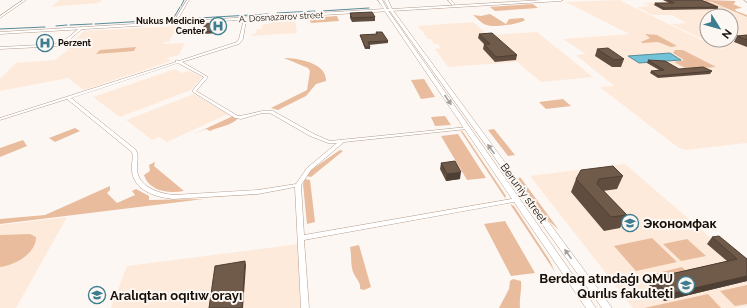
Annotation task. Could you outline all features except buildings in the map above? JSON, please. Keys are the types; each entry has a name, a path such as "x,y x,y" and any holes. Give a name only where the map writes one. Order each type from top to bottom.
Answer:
{"main road":[{"name":"Beruniy street","path":"380,0 390,9"},
{"name":"Beruniy street","path":"386,0 390,9"},
{"name":"A. Dosnazarov street","path":"0,32 245,19 530,0"},
{"name":"A. Dosnazarov street","path":"390,9 561,0"},
{"name":"A. Dosnazarov street","path":"0,32 376,10"}],"street":[{"path":"0,17 25,0"},
{"path":"175,21 188,0"},
{"path":"449,0 454,4"},
{"name":"Beruniy street","path":"390,9 437,79 467,128 591,308"},
{"path":"0,119 238,43 241,39 245,19"},
{"path":"0,48 61,45 82,28"},
{"path":"178,61 206,77 194,91 237,117 242,118 262,111 271,112 322,140 342,142 379,136 467,128"},
{"name":"Beruniy street","path":"437,79 607,308"},
{"path":"67,97 134,151 137,159 134,172 139,182 151,192 161,196 173,197 258,192 298,185"},
{"path":"305,308 298,185 308,169 342,142"},
{"path":"302,238 517,200"}],"shaded area":[{"path":"59,0 102,0 99,3 51,7"},
{"path":"619,0 699,39 699,48 739,48 739,14 747,17 747,143 685,150 679,148 601,88 614,86 576,55 586,54 563,39 629,34 566,2"},
{"path":"659,0 706,0 725,8 699,8 699,37 671,24 687,23 671,15 652,15 637,7 650,6 643,3 663,2"},
{"path":"706,0 735,1 733,4 742,8 726,8 707,1 722,8 703,1"},
{"path":"533,4 538,8 495,11 490,7"},
{"path":"739,12 747,15 747,17 739,14"},
{"path":"490,14 506,24 509,19 523,18 525,20 512,24 490,26 483,23 473,15 481,16"},
{"path":"337,16 339,21 311,23 309,18"},
{"path":"272,20 292,20 292,22 295,22 297,33 251,36 252,34 256,33 257,29 262,29 262,25 272,23"},
{"path":"473,22 488,35 537,32 593,77 541,82 517,62 448,67 435,49 441,48 438,44 434,44 431,39 428,39 418,26"},
{"path":"179,26 169,42 165,42 164,44 185,43 179,55 167,58 171,61 84,90 68,78 0,91 0,79 16,63 55,60 69,49 66,48 84,31"},
{"path":"645,34 657,35 677,46 671,47 658,42 642,43 641,42 650,38"},
{"path":"136,47 134,51 96,54 100,50"},
{"path":"675,50 683,50 716,67 687,69 674,62 684,60 673,53"},
{"path":"284,58 297,59 317,66 325,75 326,81 316,84 306,96 278,110 271,108 307,90 310,71 308,68"},
{"path":"175,69 183,73 189,71 202,77 191,90 120,117 93,97"},
{"path":"424,79 435,97 421,99 411,80"},
{"path":"194,94 228,114 167,142 159,137 152,140 126,120"},
{"path":"563,99 571,106 546,109 539,102"},
{"path":"233,116 238,118 229,124 210,131 206,129 192,135"},
{"path":"445,116 451,125 435,126 431,117"},
{"path":"75,128 80,131 55,142 49,138"},
{"path":"494,129 515,155 508,156 488,130"},
{"path":"460,130 463,132 506,196 505,198"},
{"path":"458,134 486,178 467,180 441,136"},
{"path":"23,140 27,146 0,157 0,148"},
{"path":"340,150 343,151 311,177 306,176 311,170"},
{"path":"155,162 154,166 184,191 172,192 160,190 150,185 144,175 150,171 149,165"},
{"name":"Экономфак","path":"625,164 747,269 747,306 734,308 633,308 530,176"},
{"path":"520,177 559,230 549,221 518,180"},
{"path":"305,179 310,180 315,222 307,224 303,184"},
{"path":"110,186 110,190 107,193 117,203 135,195 132,191 136,189 149,196 149,200 204,199 0,224 0,219 45,215"},
{"path":"510,204 514,206 550,261 555,272"},
{"path":"67,217 16,308 0,308 0,225"},
{"path":"505,221 535,273 511,276 484,224"},
{"path":"30,234 36,237 35,243 29,253 24,258 12,264 0,267 0,235"},
{"path":"652,238 677,262 636,271 614,246"},
{"path":"687,239 706,256 681,261 663,244"},
{"path":"299,244 300,308 111,308 127,266"},
{"path":"359,245 371,287 364,290 360,289 359,283 353,271 350,247"},
{"path":"682,267 687,272 646,281 642,277"},
{"path":"513,279 521,281 520,308 499,308 509,289 510,281"},
{"path":"747,285 747,304 735,306 720,291"},
{"path":"708,294 721,308 644,308"}],"water":[{"path":"670,53 681,60 639,63 628,56"}],"waterway":[{"path":"181,6 184,0"},
{"path":"173,19 180,7"},
{"path":"321,11 369,8"},
{"path":"277,13 315,11"},
{"path":"181,19 268,14"},
{"path":"150,21 172,19"},
{"path":"95,24 146,21"},
{"path":"70,25 92,24"},
{"path":"56,26 67,25"},
{"path":"0,29 45,27"}],"place":[{"name":"Nukus Medicine Center","path":"218,26"},
{"name":"Perzent","path":"45,43"},
{"name":"Экономфак","path":"630,223"},
{"name":"Berdaq atındaǵı QMU Qurılıs fakulteti","path":"686,285"},
{"name":"Aralıqtan oqıtıw orayı","path":"97,295"}]}
